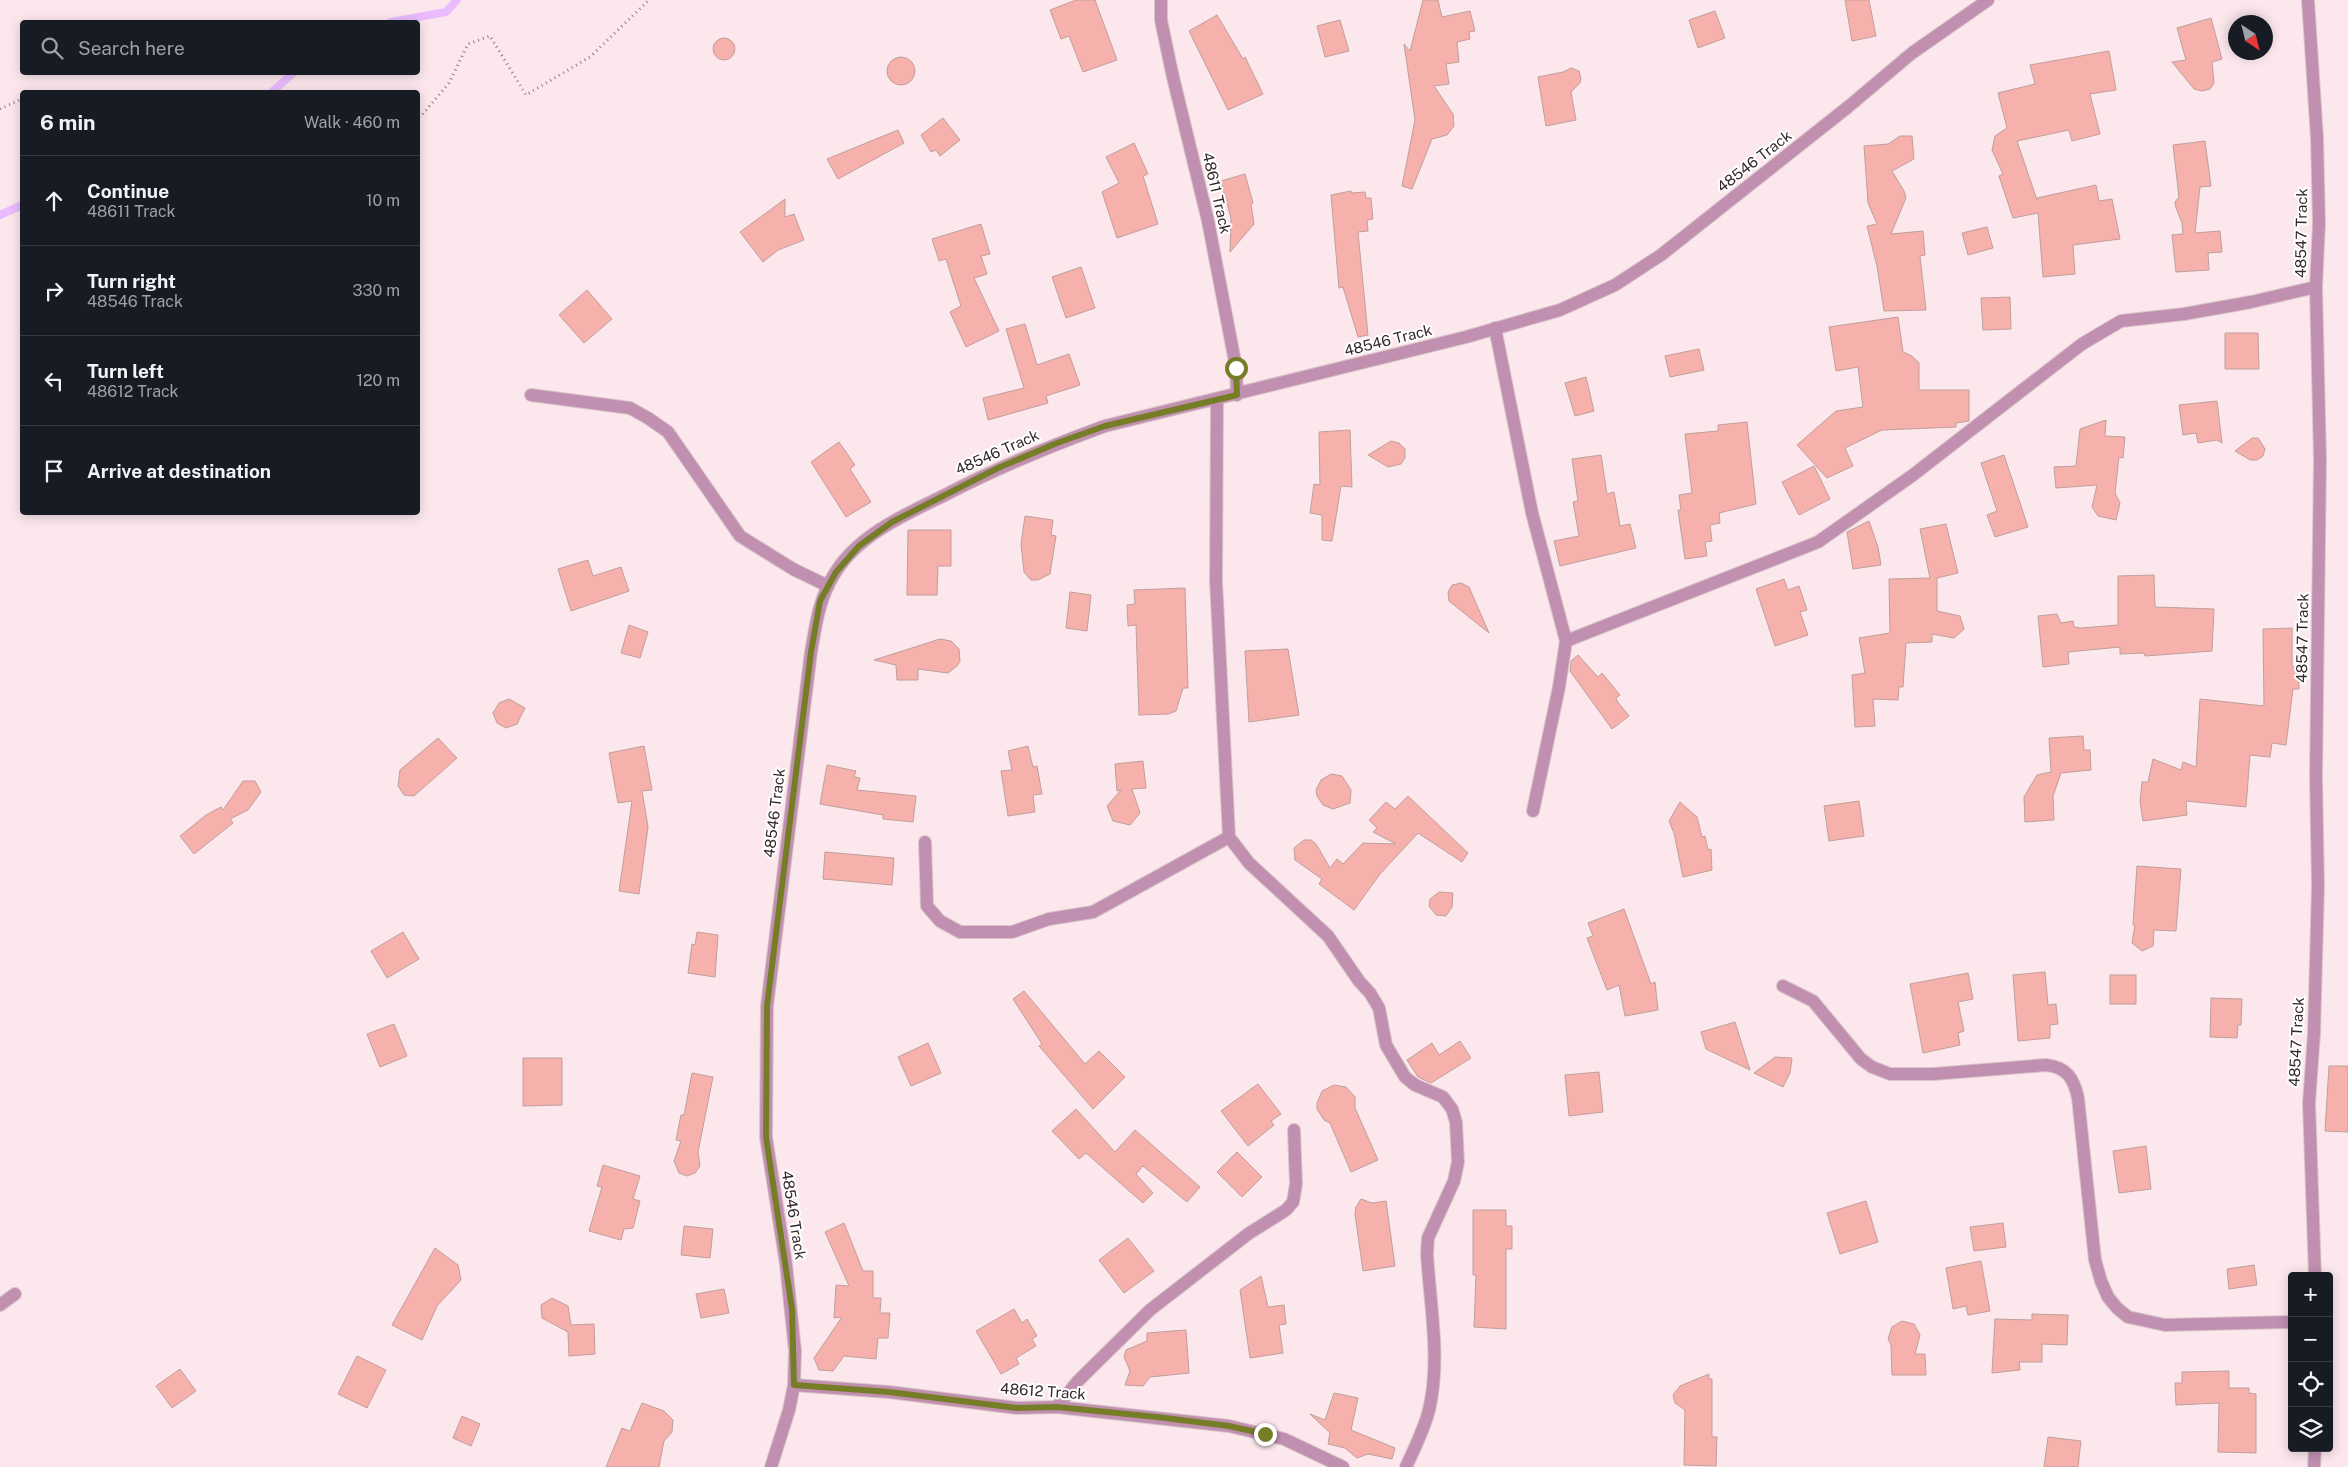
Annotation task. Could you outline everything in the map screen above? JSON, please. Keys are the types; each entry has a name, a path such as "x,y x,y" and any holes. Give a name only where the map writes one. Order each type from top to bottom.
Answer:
{"street":[{"name":"48611 Track","path":"1161,0 1161,20 1172,73 1208,222 1236,368 1237,395"},
{"name":"48546 Track","path":"771,1467 789,1410 794,1385 792,1309 766,1137 767,1006 811,652 820,601 836,572 859,546 892,522 998,468 1057,443 1105,426 1237,395 1560,310 1615,285 1653,260 1848,107 1912,53 1988,0"},
{"name":"48547 Track","path":"2308,0 2317,148 2319,223 2316,287 2320,460 2316,776 2318,888 2314,1033 2309,1103 2315,1272"},
{"path":"1566,641 1818,542 1920,469 2082,344 2121,321 2184,314 2251,302 2316,287"},
{"path":"1495,328 1532,513 1566,641 1559,687 1533,811"},
{"path":"531,395 630,408 648,418 668,432 740,536 794,569 828,586"},
{"path":"1217,400 1216,581 1229,837 1249,863 1328,936 1379,1008 1386,1045 1405,1076 1415,1085 1443,1097 1452,1109 1456,1122 1458,1162 1454,1181 1428,1238 1427,1254 1434,1360 1432,1391 1424,1427 1406,1467"},
{"path":"925,842 927,906 932,914 948,926 960,932 978,933 1012,932 1049,919 1093,912 1229,837"},
{"path":"1783,986 1813,1002 1861,1059 1872,1068 1890,1074 1933,1074 2046,1065 2056,1066 2065,1070 2076,1085 2095,1260 2108,1297 2117,1308 2128,1316 2165,1325 2288,1322"},
{"path":"1057,1407 1078,1381 1150,1310 1248,1234 1286,1210 1293,1202 1296,1184 1294,1130"},
{"path":"0,1305 15,1294"},
{"name":"48612 Track","path":"794,1385 889,1392 1017,1408 1057,1407 1229,1426 1284,1439 1343,1467"},
{"path":"2314,1467 2315,1452"}],"path":[{"path":"420,115 422,115 449,82 468,44 490,36 526,95 590,57 648,0"},
{"path":"0,109 20,100"}],"building":[{"path":"1076,0 1095,0 1117,60 1083,72 1069,36 1061,39 1050,10"},
{"path":"1423,0 1438,0 1442,17 1470,11 1475,31 1469,32 1470,39 1457,42 1459,62 1446,64 1449,84 1434,86 1453,114 1454,126 1447,135 1432,139 1412,189 1402,186 1415,120 1404,44 1410,51"},
{"path":"1845,0 1869,0 1876,36 1852,41"},
{"path":"1715,11 1725,38 1698,48 1689,20"},
{"path":"1217,15 1243,59 1245,57 1263,94 1228,110 1189,31"},
{"path":"2211,18 2222,59 2212,62 2214,83 2210,89 2202,91 2194,89 2172,62 2186,60 2177,28"},
{"path":"1340,20 1349,51 1325,57 1317,26"},
{"path":"724,38 732,41 735,49 732,57 724,60 716,57 713,49 716,41"},
{"path":"2109,51 2116,90 2090,94 2100,134 2072,141 2069,130 2017,141 2037,200 2037,198 2096,185 2099,201 2112,199 2120,239 2073,245 2075,274 2043,277 2038,213 2013,218 1999,176 2003,174 1992,150 1995,136 2007,128 1998,93 2035,84 2030,65"},
{"path":"901,57 911,61 915,71 911,81 901,85 891,81 887,71 891,61"},
{"path":"1571,68 1579,71 1581,78 1580,83 1571,92 1576,120 1546,126 1538,77 1563,72"},
{"path":"943,118 960,140 940,156 936,150 931,152 921,135"},
{"path":"898,130 904,143 838,179 827,159"},
{"path":"1900,136 1912,136 1914,159 1892,171 1906,198 1891,234 1923,231 1925,255 1920,256 1926,310 1884,311 1877,266 1867,226 1877,224 1868,203 1864,146 1888,144"},
{"path":"2205,141 2211,186 2200,187 2195,233 2220,231 2222,252 2208,253 2209,270 2176,272 2172,235 2183,234 2182,223 2175,202 2179,197 2173,145"},
{"path":"1134,143 1148,174 1143,176 1158,224 1117,238 1102,192 1119,183 1106,157"},
{"path":"1245,174 1253,203 1251,204 1254,224 1230,252 1231,218 1221,181"},
{"path":"1351,191 1351,193 1365,192 1366,198 1371,198 1373,219 1367,220 1368,231 1358,232 1368,335 1358,337 1343,287 1339,288 1331,195"},
{"path":"785,199 785,217 794,214 804,240 778,250 763,262 740,232"},
{"path":"981,224 990,254 981,256 987,274 974,278 999,331 966,347 950,312 961,306 946,259 939,261 932,239"},
{"path":"1987,227 1993,248 1968,255 1962,233"},
{"path":"1081,267 1095,308 1066,318 1052,277"},
{"path":"587,290 612,319 584,343 559,315"},
{"path":"2010,297 2011,329 1983,330 1981,298"},
{"path":"1898,317 1903,352 1912,356 1919,363 1919,390 1969,390 1969,421 1956,423 1956,427 1882,430 1845,448 1853,466 1827,478 1797,445 1836,411 1863,407 1858,367 1836,371 1829,327"},
{"path":"1025,324 1037,365 1069,354 1080,385 1046,396 1048,403 988,420 983,398 1024,388 1006,329"},
{"path":"2225,333 2258,333 2259,369 2225,369"},
{"path":"1699,349 1704,370 1670,377 1665,356"},
{"path":"1586,377 1594,411 1575,416 1565,383"},
{"path":"2217,401 2222,443 2217,440 2198,443 2196,433 2183,435 2179,405"},
{"path":"2106,420 2105,436 2125,437 2123,458 2119,457 2115,493 2120,503 2116,520 2098,516 2092,507 2097,485 2056,488 2054,467 2076,466 2080,429"},
{"path":"1747,422 1756,504 1719,513 1720,523 1710,525 1712,541 1705,542 1707,556 1685,559 1678,510 1681,510 1679,495 1692,493 1685,434 1718,431 1718,425"},
{"path":"1350,430 1352,487 1341,486 1332,541 1322,540 1322,515 1310,513 1314,484 1320,485 1319,432"},
{"path":"2252,438 2258,438 2265,449 2263,456 2257,460 2250,460 2235,451"},
{"path":"1391,441 1399,443 1405,449 1405,458 1401,464 1388,467 1368,455"},
{"path":"839,442 855,465 850,469 871,502 846,517 811,462"},
{"path":"1601,455 1607,494 1614,492 1620,526 1630,524 1636,548 1560,566 1554,541 1579,536 1573,502 1578,501 1572,459"},
{"path":"2004,455 2028,527 1995,537 1987,515 1997,511 1981,463"},
{"path":"1814,466 1830,499 1799,515 1782,482"},
{"path":"1025,516 1053,520 1051,535 1056,536 1050,574 1038,580 1031,580 1024,572 1021,544"},
{"path":"1869,521 1878,547 1881,565 1853,569 1847,532"},
{"path":"1946,524 1958,573 1937,578 1937,611 1960,616 1964,629 1954,638 1932,634 1932,642 1906,643 1903,687 1899,687 1898,700 1873,699 1875,726 1855,727 1852,675 1865,673 1859,638 1890,633 1889,579 1930,578 1920,529"},
{"path":"908,530 951,530 951,566 938,566 937,595 907,595"},
{"path":"588,560 593,576 621,567 629,591 571,611 558,569"},
{"path":"2154,575 2155,607 2214,609 2212,651 2145,656 2144,653 2120,654 2120,647 2068,652 2069,664 2043,667 2038,616 2057,614 2061,623 2073,621 2074,627 2081,628 2118,625 2118,576"},
{"path":"1784,579 1788,590 1799,586 1807,610 1800,612 1808,635 1775,646 1756,589"},
{"path":"1461,583 1469,587 1489,633 1449,601 1448,592 1452,585"},
{"path":"1185,588 1188,688 1183,688 1176,711 1168,714 1139,715 1136,625 1128,626 1127,605 1135,604 1134,590"},
{"path":"1070,592 1091,595 1087,631 1066,628"},
{"path":"629,625 648,632 640,658 621,653"},
{"path":"2292,628 2292,667 2298,666 2299,689 2293,689 2286,745 2272,743 2270,757 2250,755 2246,807 2186,801 2187,815 2143,821 2140,802 2142,782 2148,782 2153,759 2181,770 2183,762 2196,767 2200,699 2264,706 2263,629"},
{"path":"940,639 951,641 959,649 960,661 948,673 918,669 918,680 897,680 896,665 874,660"},
{"path":"1288,649 1299,715 1249,722 1245,651"},
{"path":"1578,655 1598,677 1602,673 1620,695 1616,698 1617,701 1629,716 1612,729 1570,671 1571,661"},
{"path":"509,699 525,708 517,724 506,728 497,723 493,713 499,703"},
{"path":"2083,736 2084,750 2090,750 2091,770 2061,773 2053,796 2054,820 2025,822 2024,797 2037,775 2051,772 2049,738"},
{"path":"438,738 457,758 414,796 404,795 398,786 400,770"},
{"path":"644,746 652,790 642,791 648,827 639,894 619,891 632,801 618,803 609,753"},
{"path":"1028,746 1033,767 1037,766 1042,794 1033,795 1035,812 1008,816 1001,771 1012,770 1008,751"},
{"path":"1143,761 1146,788 1132,789 1140,813 1130,825 1113,821 1107,806 1121,790 1117,791 1115,764"},
{"path":"827,765 856,771 854,777 860,778 857,790 916,796 913,822 883,819 883,815 820,804"},
{"path":"1331,774 1342,776 1351,790 1350,803 1333,809 1323,805 1317,796 1316,790 1321,780"},
{"path":"243,781 255,781 261,792 248,810 230,819 233,823 194,854 180,836 206,815 221,807 223,810"},
{"path":"1408,796 1468,853 1462,862 1418,833 1380,874 1354,910 1319,884 1322,879 1295,860 1294,848 1304,840 1311,840 1316,844 1330,868 1337,859 1343,864 1363,843 1396,844 1373,832 1377,828 1369,820 1386,802 1395,809"},
{"path":"1859,801 1864,836 1829,841 1824,806"},
{"path":"1680,802 1697,817 1702,837 1705,836 1708,850 1711,849 1712,870 1683,877 1674,833 1669,821"},
{"path":"825,852 894,858 892,885 823,879"},
{"path":"2137,866 2181,869 2176,931 2154,930 2153,946 2142,951 2132,943 2135,925 2133,925"},
{"path":"1439,892 1453,893 1452,907 1446,916 1436,915 1429,906 1430,899"},
{"path":"1624,909 1651,984 1655,982 1658,1010 1625,1016 1619,985 1607,990 1587,938 1593,936 1588,923"},
{"path":"403,932 419,959 387,978 371,951"},
{"path":"697,932 718,935 715,977 688,973 692,944 695,945"},
{"path":"2045,972 2048,1005 2056,1004 2058,1024 2050,1025 2050,1038 2018,1041 2013,975"},
{"path":"1968,973 1973,999 1958,1002 1964,1031 1958,1033 1960,1045 1923,1053 1910,984"},
{"path":"2110,975 2136,975 2136,1004 2110,1004"},
{"path":"1024,991 1085,1064 1099,1051 1125,1077 1093,1109 1039,1046 1042,1044 1013,999"},
{"path":"2211,998 2242,999 2241,1025 2238,1025 2237,1038 2210,1037"},
{"path":"1735,1022 1750,1070 1706,1049 1701,1032"},
{"path":"394,1024 407,1056 380,1067 367,1034"},
{"path":"1460,1041 1471,1058 1431,1083 1418,1077 1407,1060 1432,1043 1439,1055"},
{"path":"928,1043 941,1073 911,1086 898,1057"},
{"path":"1775,1057 1792,1058 1790,1073 1783,1087 1754,1073"},
{"path":"523,1058 562,1058 562,1105 523,1106"},
{"path":"2329,1066 2348,1066 2348,1132 2325,1131"},
{"path":"1599,1072 1603,1112 1569,1116 1565,1075"},
{"path":"692,1073 713,1077 698,1152 700,1166 695,1173 687,1176 679,1173 674,1161 681,1141 676,1140 681,1115 684,1115"},
{"path":"1258,1084 1281,1114 1271,1121 1274,1125 1248,1146 1221,1111"},
{"path":"1334,1085 1346,1087 1355,1097 1355,1108 1378,1160 1351,1172 1330,1123 1324,1120 1317,1109 1317,1103 1322,1091"},
{"path":"1076,1109 1115,1152 1135,1130 1200,1187 1187,1202 1143,1166 1136,1174 1153,1193 1143,1203 1086,1153 1079,1159 1052,1131"},
{"path":"2146,1146 2151,1189 2119,1193 2113,1151"},
{"path":"1237,1152 1262,1177 1242,1197 1217,1172"},
{"path":"603,1165 640,1176 633,1199 640,1201 633,1228 624,1229 621,1240 589,1231 602,1187 597,1186"},
{"path":"1361,1199 1372,1203 1386,1201 1395,1266 1363,1271 1355,1214 1356,1207"},
{"path":"1866,1201 1878,1242 1840,1254 1827,1213"},
{"path":"1473,1210 1506,1210 1506,1226 1512,1226 1512,1249 1506,1249 1506,1329 1474,1327 1476,1275 1473,1275"},
{"path":"844,1223 863,1271 873,1271 873,1298 881,1298 880,1313 890,1313 888,1338 878,1338 876,1359 844,1356 833,1371 819,1370 814,1358 842,1317 834,1318 836,1285 849,1286 825,1232"},
{"path":"2003,1223 2006,1247 1974,1251 1970,1227"},
{"path":"684,1226 713,1229 710,1258 681,1255"},
{"path":"1128,1238 1154,1271 1124,1293 1099,1260"},
{"path":"435,1248 458,1265 461,1280 437,1306 422,1340 392,1325"},
{"path":"1981,1261 1990,1311 1968,1315 1966,1306 1953,1309 1946,1268"},
{"path":"2254,1265 2257,1285 2229,1289 2227,1269"},
{"path":"1261,1276 1268,1307 1284,1305 1286,1324 1279,1325 1283,1353 1250,1358 1240,1290"},
{"path":"724,1289 729,1313 701,1318 696,1294"},
{"path":"552,1298 568,1306 571,1325 594,1324 595,1354 569,1356 568,1332 542,1318 541,1305"},
{"path":"1014,1309 1022,1323 1027,1319 1037,1336 1032,1339 1036,1346 1016,1358 1019,1364 1001,1374 976,1331"},
{"path":"2032,1314 2068,1315 2067,1345 2042,1344 2042,1362 2019,1362 2020,1370 1992,1373 1995,1319 2032,1320"},
{"path":"1902,1321 1914,1324 1920,1335 1915,1354 1925,1354 1926,1375 1892,1375 1891,1345 1888,1339 1892,1327"},
{"path":"1186,1330 1189,1373 1150,1377 1143,1386 1125,1385 1130,1371 1124,1357 1126,1350 1147,1341 1147,1333"},
{"path":"357,1356 386,1370 367,1408 338,1394"},
{"path":"180,1369 196,1391 172,1408 156,1386"},
{"path":"2229,1371 2229,1388 2249,1388 2249,1393 2256,1394 2256,1453 2218,1452 2219,1403 2176,1405 2175,1383 2182,1383 2182,1372"},
{"path":"1709,1374 1709,1379 1712,1379 1712,1437 1717,1437 1716,1466 1684,1465 1685,1410 1675,1403 1673,1395 1680,1386"},
{"path":"1334,1393 1358,1398 1351,1430 1395,1448 1392,1459 1368,1454 1357,1458 1345,1448 1328,1444 1330,1433 1310,1414 1325,1420"},
{"path":"642,1403 664,1411 673,1420 672,1432 664,1441 659,1467 606,1467 622,1428 630,1431"},
{"path":"462,1416 480,1424 471,1446 453,1438"},
{"path":"2048,1437 2081,1441 2078,1467 2044,1467"}],"waterway":[{"path":"402,20 446,12 457,0"},
{"path":"274,90 291,75"},
{"path":"0,215 20,206"}],"route":[{"path":"1236,368 1237,395 1105,426 1057,443 998,468 892,522 859,546 836,572 820,601 811,652 790,816 767,1006 766,1137 792,1309 795,1351 794,1385 889,1392 1017,1408 1057,1407 1157,1417 1229,1426 1265,1434"}]}
